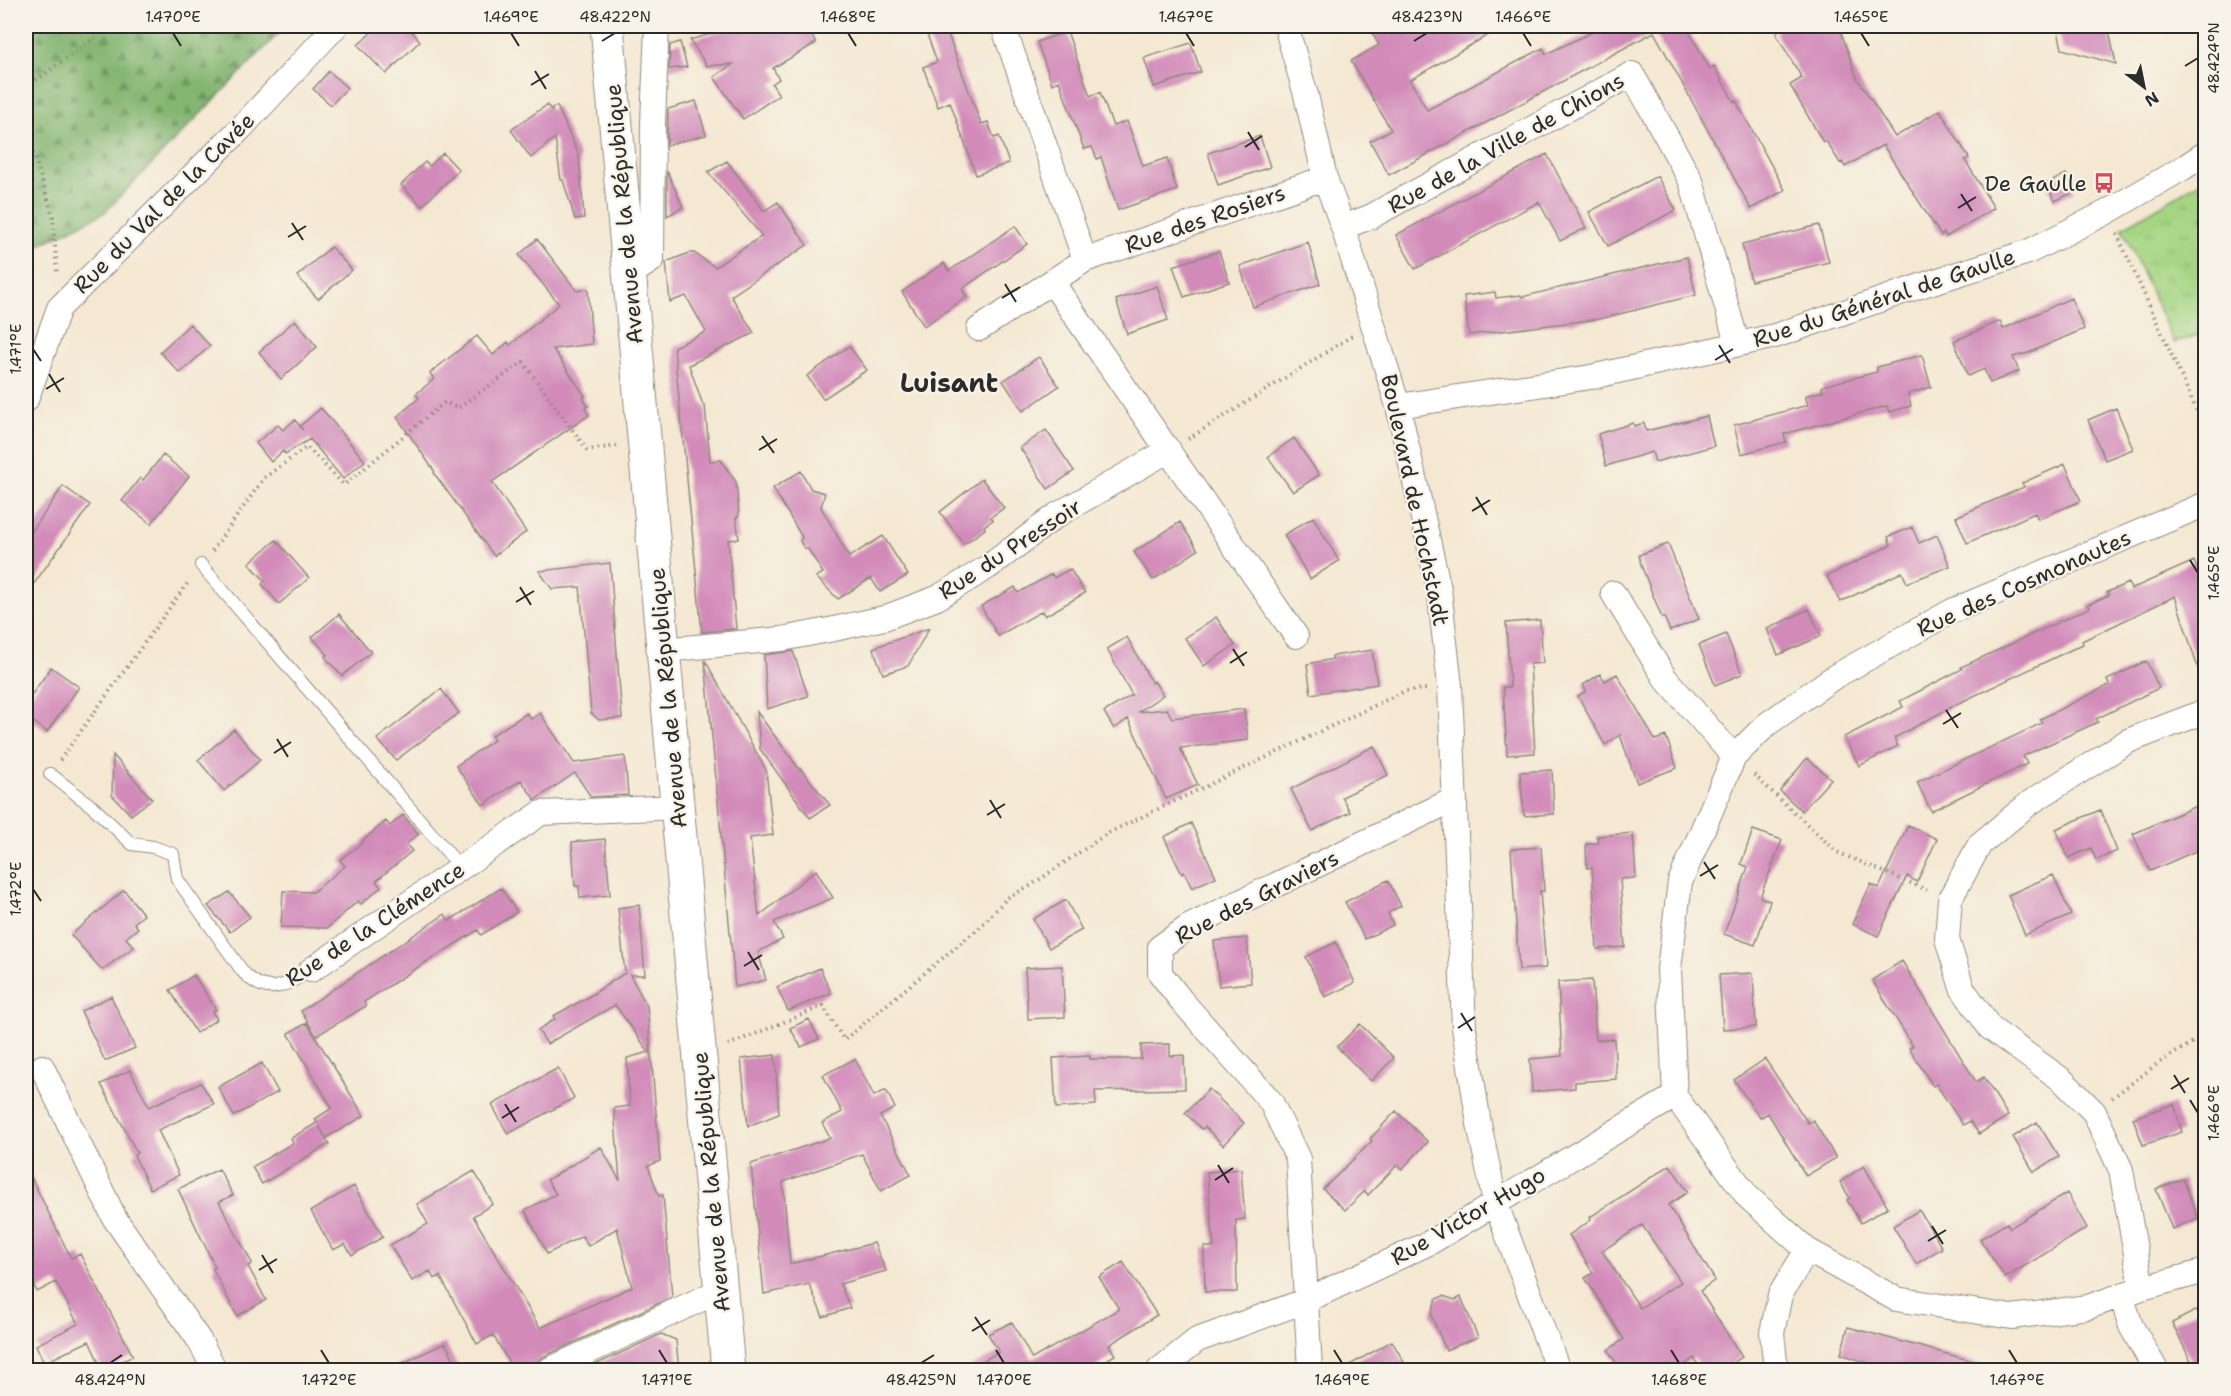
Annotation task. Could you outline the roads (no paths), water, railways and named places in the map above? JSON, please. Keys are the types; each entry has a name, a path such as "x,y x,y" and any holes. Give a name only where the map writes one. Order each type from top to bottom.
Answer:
{"main road":[{"name":"Avenue de la République","path":"607,26 728,1371"}],"street":[{"name":"Rue du Val de la Cavée","path":"26,400 59,308 240,129 336,26"},
{"path":"629,275 652,260 653,122 657,26"},
{"path":"1003,26 1085,260"},
{"name":"Boulevard de Hochstadt","path":"1286,26 1306,95 1325,178 1398,406 1439,589 1450,686 1464,1028 1479,1124 1495,1202 1558,1371"},
{"name":"Rue de la Ville de Chions","path":"1342,226 1370,217 1632,74 1691,181 1737,344"},
{"name":"Rue du Général de Gaulle","path":"1398,406 1591,377 1795,330 1929,283 2028,252 2107,212 2205,153"},
{"name":"Rue des Rosiers","path":"979,329 1085,260 1325,178"},
{"path":"1052,282 1170,450 1296,636"},
{"name":"Rue du Pressoir","path":"663,650 782,639 884,618 937,598 988,567 1058,515 1170,450"},
{"name":"Rue des Cosmonautes","path":"1675,1096 1669,969 1680,882 1734,757 1766,725 1833,677 1952,611 2204,508"},
{"path":"1613,593 1665,678 1734,757"},
{"path":"2156,1371 2131,1326 2131,1292 2121,1170 2094,1112 2062,1080 1990,1028 1962,988 1947,939 1950,899 1980,844 2031,802 2128,741 2205,711"},
{"name":"Rue des Graviers","path":"1310,1371 1298,1159 1271,1102 1160,973 1160,946 1190,926 1455,799"},
{"name":"Rue de la Clémence","path":"311,970 541,813 678,807"},
{"path":"42,1067 115,1219 199,1340 215,1371"},
{"path":"1675,1096 1747,1197 1807,1250 1896,1299 2012,1317 2088,1307 2205,1271"},
{"name":"Rue Victor Hugo","path":"1159,1371 1197,1340 1305,1301 1429,1243 1675,1096"},
{"path":"1776,1371 1772,1333 1780,1295 1807,1250"},
{"path":"549,1371 721,1290"}],"lane":[{"path":"201,565 461,867"},
{"name":"Rue de la Clémence","path":"50,774 94,808 132,844 153,847 173,854 177,879 253,982 266,988 285,986 311,970"}],"place":[{"name":"De Gaulle","path":"2104,183"}],"district":[{"name":"Luisant","path":"949,382"}]}
